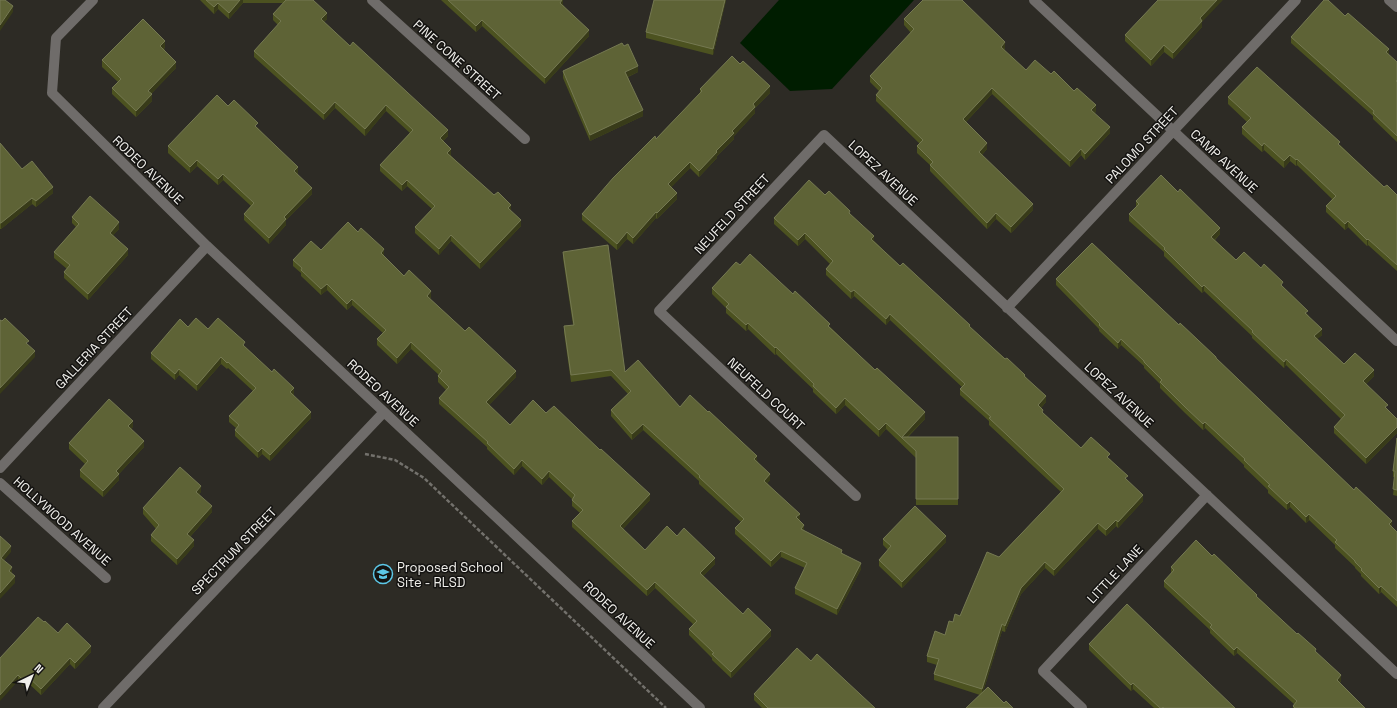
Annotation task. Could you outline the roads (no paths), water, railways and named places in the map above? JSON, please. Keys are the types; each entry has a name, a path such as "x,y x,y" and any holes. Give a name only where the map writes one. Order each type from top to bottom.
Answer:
{"street":[{"name":"RODEO AVENUE","path":"93,0 56,38 52,93 207,246 700,708"},
{"name":"PINE CONE STREET","path":"372,0 525,140"},
{"name":"CAMP AVENUE","path":"1034,0 1397,341"},
{"name":"PALOMO STREET","path":"1007,308 1296,0"},
{"path":"1389,0 1397,7"},
{"name":"LOPEZ AVENUE","path":"824,135 1397,674"},
{"name":"NEUFELD STREET","path":"659,311 824,135"},
{"name":"GALLERIA STREET","path":"0,468 207,246"},
{"name":"NEUFELD COURT","path":"659,311 856,496"},
{"name":"SPECTRUM STREET","path":"103,708 384,412"},
{"name":"HOLLYWOOD AVENUE","path":"0,483 106,578"},
{"name":"LITTLE LANE","path":"1082,708 1043,671 1207,496"}],"place":[{"name":"Proposed School Site - RLSD","path":"383,574"}]}
